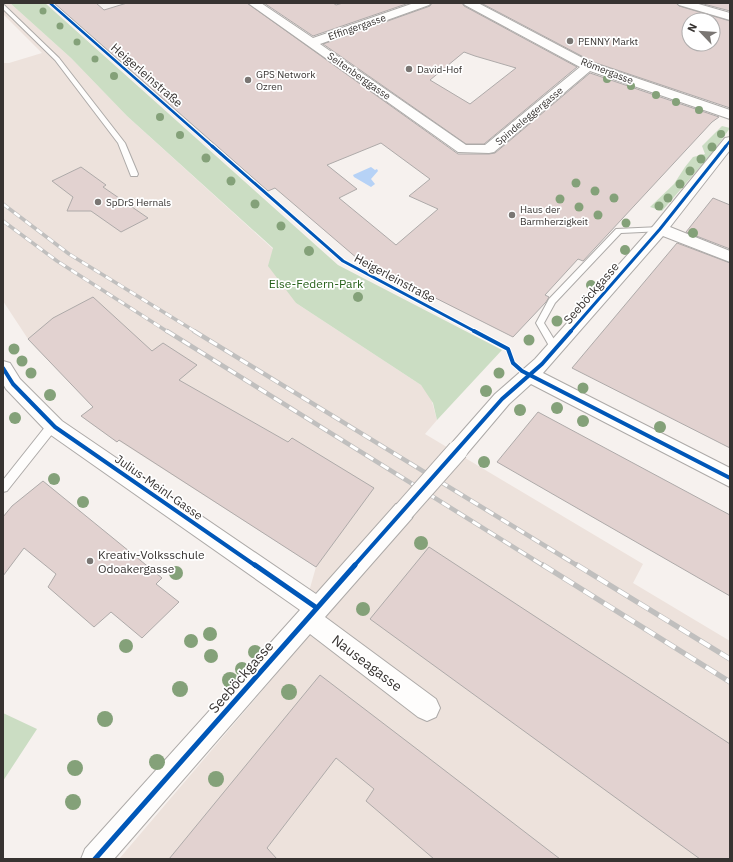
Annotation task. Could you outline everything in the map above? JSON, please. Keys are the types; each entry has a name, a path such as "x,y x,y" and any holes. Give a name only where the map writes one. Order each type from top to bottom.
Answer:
{"street":[{"name":"Seitenberggasse","path":"254,3 463,149"},
{"name":"Effingergasse","path":"311,43 425,3"},
{"name":"Römergasse","path":"469,3 588,66 730,115"},
{"path":"683,3 730,17"},
{"name":"Spindeleggergasse","path":"463,149 489,149 588,66"},
{"name":"Seeböckgasse","path":"95,859 502,399 530,375 555,349 660,229 730,141"},
{"path":"660,229 730,257"},
{"name":"Julius-Meinl-Gasse","path":"3,368 13,384 53,425 312,613"},
{"path":"530,375 730,478"},
{"name":"Nauseagasse","path":"312,613 427,708"}],"lane":[{"path":"3,6 57,59 121,143 134,174"},
{"path":"555,349 540,323 552,301 619,231 660,229"},
{"path":"3,488 53,425"}],"shaded area":[{"path":"3,3 10,3 71,58 127,116 273,249 296,303 421,385 431,398 437,420 425,434 643,564 633,583 730,641 730,859 119,859 290,658 316,567 119,441 117,442 81,416 95,405 88,401 28,339 3,301 3,63 9,63 42,53 3,14"}],"green space":[{"name":"Else-Federn-Park","path":"10,3 45,3 338,265 502,350 437,420 433,403 421,385 296,303 268,266 273,248 127,116 71,58"},
{"path":"722,126 730,128 713,152 662,211 650,207 674,184 693,157 705,154 702,146"},
{"path":"3,713 37,729 3,781"}],"water":[{"path":"371,167 375,170 377,169 378,171 371,179 375,184 371,187 353,175"}],"building":[{"path":"54,3 96,3 104,10 127,3 247,3 458,154 495,153 590,73 719,117 712,122 583,261 578,259 545,295 549,297 546,302 513,337 358,259 275,188 268,191","holes":["381,143 430,179 409,196 438,209 396,245 339,198 357,189 327,165"]},
{"path":"264,3 333,3 336,5 343,3 409,3 313,36"},
{"path":"432,3 462,3 464,6 577,67 484,144 466,144 323,44 430,6","holes":["464,52 516,68 470,104 430,80"]},
{"path":"481,3 676,3 679,6 699,12 681,12 681,52 721,52 721,18 730,21 730,108 593,62"},
{"path":"700,3 730,3 730,11"},
{"name":"SpDrS Hernals","path":"81,167 106,185 103,187 148,218 121,232 91,211 67,211 73,197 52,181"},
{"path":"713,198 730,205 730,249 686,232"},
{"path":"677,243 730,263 730,448 572,368"},
{"path":"93,297 152,351 163,343 197,365 179,380 288,442 292,438 374,488 316,567 119,440 117,442 81,416 93,407 28,339 53,318"},
{"path":"538,412 730,515 730,596 497,462"},
{"name":"Kreativ-Volksschule Odoakergasse","path":"43,481 162,578 156,584 179,602 142,638 111,612 94,627 48,587 56,574 24,548 3,576 3,517 12,506"},
{"path":"429,547 730,744 730,859 700,859 370,619"},
{"path":"320,675 560,859 434,859 366,801 374,789 336,758 267,848 277,859 169,859"}],"railway":[{"path":"3,204 69,254 196,332"},
{"path":"3,221 57,261 168,332"},
{"path":"167,331 544,566"},
{"path":"194,331 578,566"},
{"path":"543,565 730,682"},
{"path":"577,565 730,659"}],"cycle path":[{"name":"Heigerleinstraße","path":"50,3 343,261 508,349 511,353 513,363 522,371 730,478"},
{"path":"95,859 502,399 542,364 660,229 730,141"},
{"path":"3,368 13,384 55,427 317,608"}],"place":[{"name":"PENNY Markt","path":"570,41"},
{"name":"David-Hof","path":"409,69"},
{"name":"GPS Network Ozren","path":"248,80"},
{"name":"SpDrS Hernals","path":"98,202"},
{"name":"Haus der Barmherzigkeit","path":"512,215"},
{"name":"Kreativ-Volksschule Odoakergasse","path":"90,561"}]}
